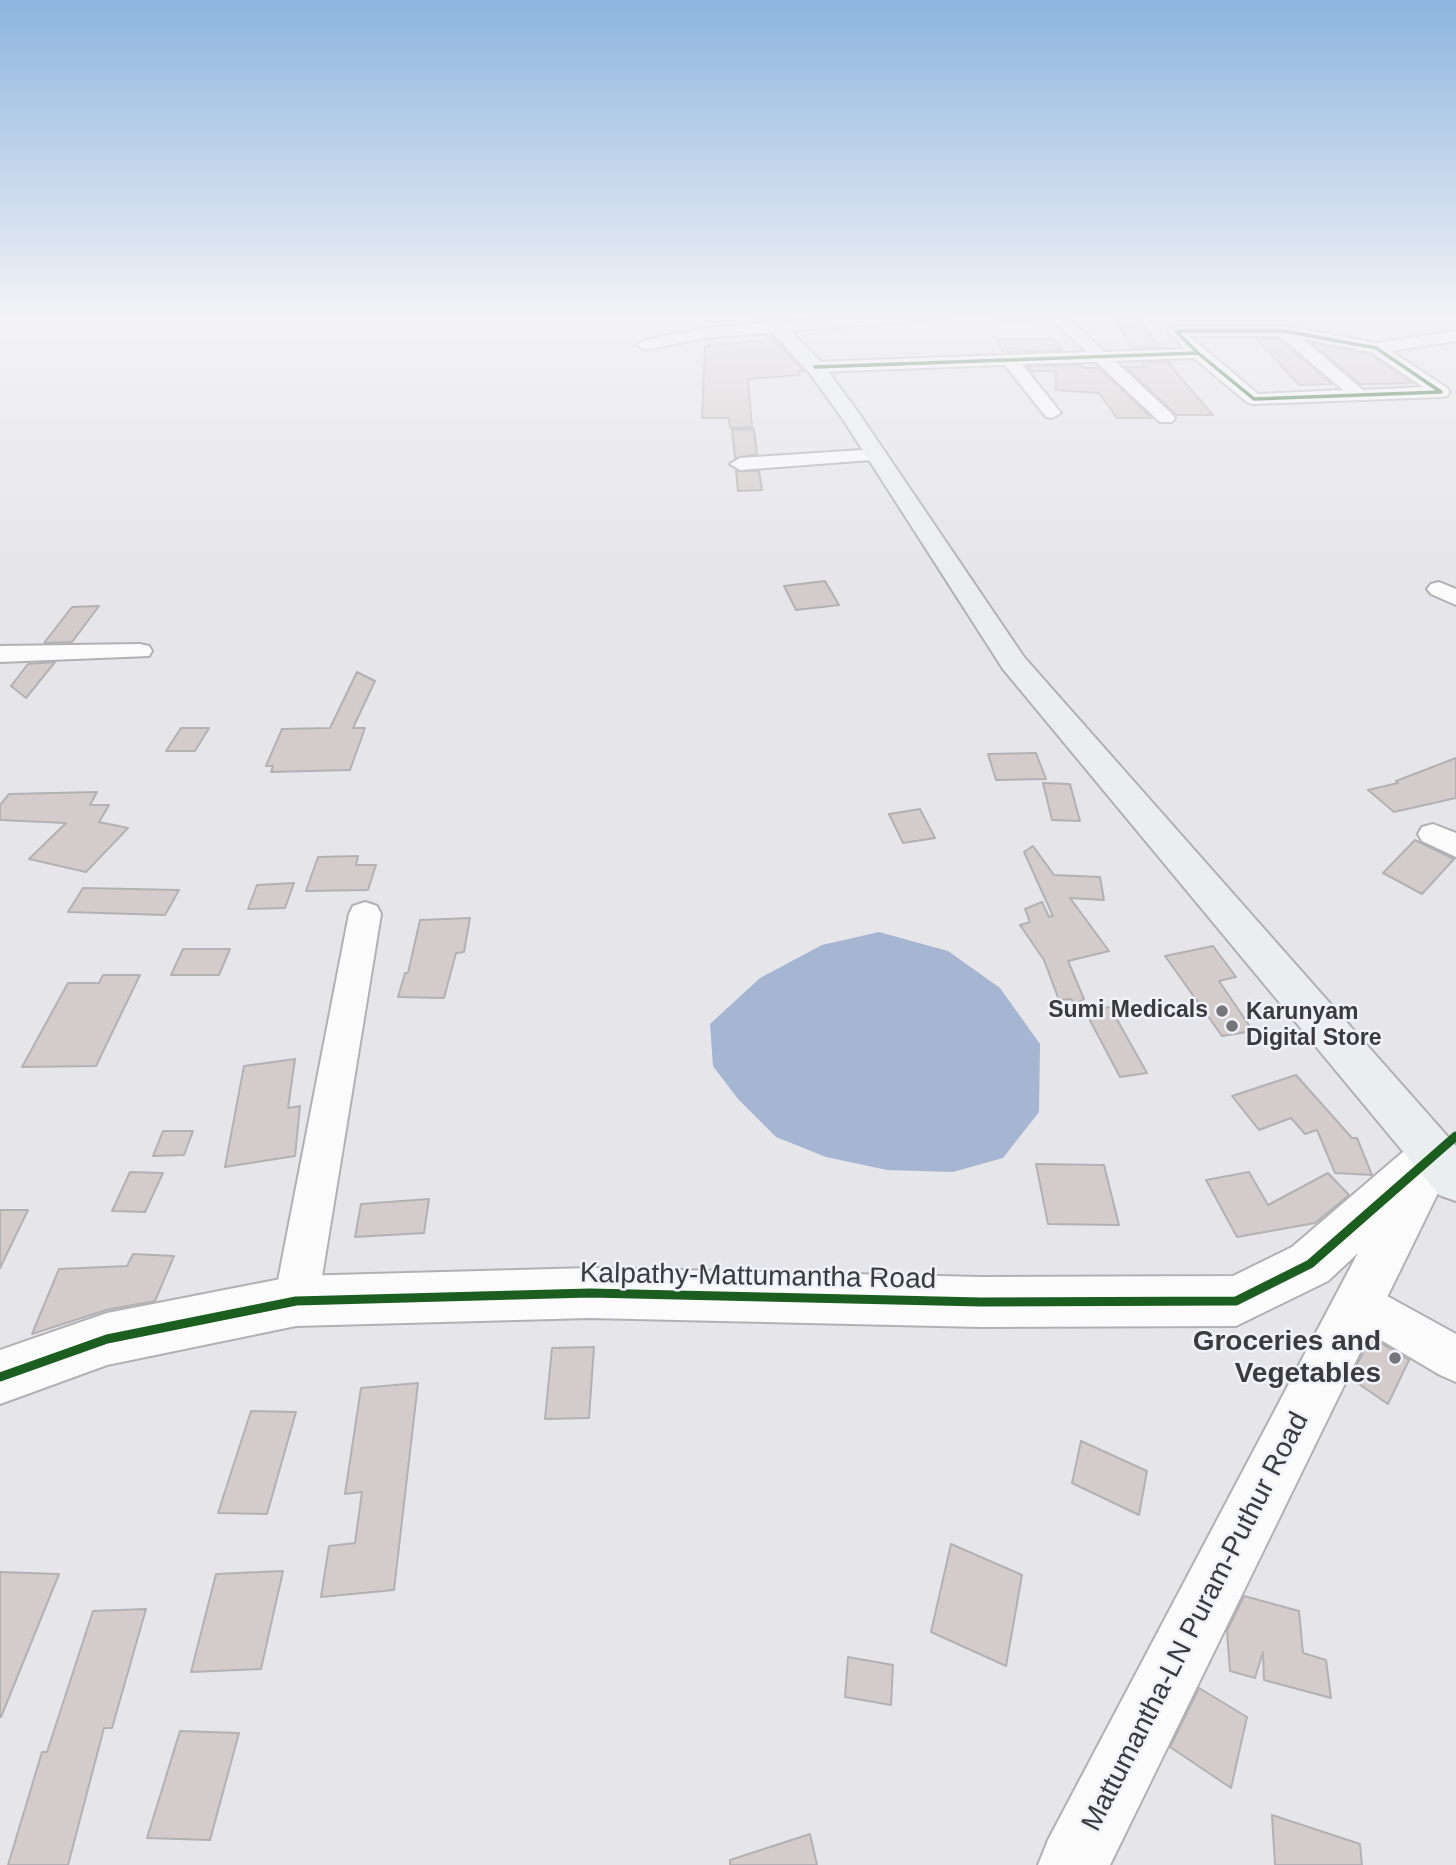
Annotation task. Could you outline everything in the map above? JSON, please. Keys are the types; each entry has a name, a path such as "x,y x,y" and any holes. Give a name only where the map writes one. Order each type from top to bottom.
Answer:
{"main road":[{"path":"839,400 1013,663 1449,1157"}],"street":[{"path":"1042,400 1052,413"},
{"path":"1146,400 1166,418"},
{"path":"740,464 877,455"},
{"path":"0,654 140,651"},
{"path":"296,1301 365,914"},
{"name":"Kalpathy-Mattumantha Road","path":"0,1377 107,1339 296,1301 590,1293 981,1302 1236,1301 1310,1264 1449,1157"},
{"name":"Mattumantha-LN Puram-Puthur Road","path":"1094,1850 1359,1302 1449,1157"},
{"path":"1359,1302 1456,1359"}],"water":[{"path":"879,932 948,951 1000,988 1040,1044 1039,1112 1003,1158 953,1172 887,1170 826,1157 776,1137 738,1099 713,1066 710,1024 760,978 822,945"}],"building":[{"path":"703,400 750,400 752,427 730,428 729,418 702,418"},
{"path":"1104,400 1133,400 1152,418 1117,418"},
{"path":"1160,400 1200,400 1213,415 1176,415"},
{"path":"754,429 757,454 735,458 732,430"},
{"path":"736,471 759,471 762,490 738,491"},
{"path":"825,581 839,605 796,610 784,586"},
{"path":"99,606 72,642 44,643 72,607"},
{"path":"55,662 26,698 11,686 28,664"},
{"path":"357,672 375,681 353,728 365,728 350,770 271,772 273,766 266,766 282,729 330,728"},
{"path":"181,728 209,728 195,751 166,751"},
{"path":"1036,753 1046,779 996,780 988,754"},
{"path":"1456,758 1456,798 1394,812 1368,790 1398,783 1396,781"},
{"path":"1043,783 1070,784 1080,821 1052,820"},
{"path":"97,792 90,805 109,805 99,822 128,828 86,872 29,859 66,823 0,820 0,805 9,794"},
{"path":"920,809 935,838 903,843 889,814"},
{"path":"1415,840 1454,859 1422,894 1383,873"},
{"path":"1033,846 1054,875 1100,877 1104,900 1070,898 1109,951 1068,961 1084,999 1075,1004 1071,999 1059,1000 1044,960 1020,925 1030,922 1025,909 1042,902 1049,917 1053,916 1024,852"},
{"path":"358,856 356,865 376,865 368,890 306,891 318,857"},
{"path":"294,883 285,908 248,909 257,885"},
{"path":"83,888 179,890 165,915 68,912"},
{"path":"470,918 464,952 456,953 444,998 398,997 405,973 408,973 420,920"},
{"path":"1213,946 1236,977 1219,981 1253,1031 1222,1036 1165,956"},
{"path":"183,949 230,949 219,975 171,975"},
{"path":"103,975 140,975 96,1066 22,1067 68,983 99,983"},
{"path":"1110,1007 1147,1073 1120,1077 1085,1011"},
{"path":"295,1059 288,1108 300,1106 295,1156 225,1167 244,1066"},
{"path":"1296,1075 1352,1138 1357,1138 1372,1175 1335,1173 1317,1130 1305,1134 1291,1118 1259,1130 1232,1096"},
{"path":"163,1131 193,1131 184,1155 153,1156"},
{"path":"1036,1164 1104,1165 1119,1225 1048,1224"},
{"path":"130,1172 163,1173 145,1212 112,1211"},
{"path":"1249,1172 1268,1205 1328,1173 1349,1195 1315,1223 1237,1237 1206,1180"},
{"path":"429,1199 424,1233 355,1237 361,1204"},
{"path":"0,1210 28,1210 0,1268"},
{"path":"133,1254 174,1256 155,1301 106,1310 32,1334 59,1269 127,1266"},
{"path":"1371,1337 1409,1360 1388,1404 1350,1378"},
{"path":"594,1347 589,1418 545,1419 552,1348"},
{"path":"418,1383 394,1590 321,1597 329,1546 355,1543 362,1492 345,1494 361,1388"},
{"path":"251,1411 296,1412 267,1514 218,1513"},
{"path":"1081,1441 1147,1471 1139,1515 1072,1483"},
{"path":"951,1544 1022,1575 1006,1666 931,1632"},
{"path":"283,1571 261,1669 191,1672 216,1574"},
{"path":"0,1572 59,1574 1,1717 0,1717"},
{"path":"1244,1596 1299,1611 1303,1653 1326,1660 1331,1698 1264,1680 1263,1652 1255,1678 1230,1671 1227,1631"},
{"path":"146,1609 112,1728 104,1728 68,1865 8,1865 42,1752 47,1752 93,1611"},
{"path":"848,1657 893,1665 891,1705 845,1697"},
{"path":"1199,1688 1247,1717 1231,1788 1170,1747"},
{"path":"180,1731 239,1733 210,1840 147,1838"},
{"path":"1272,1815 1360,1844 1362,1865 1275,1865"},
{"path":"810,1834 817,1865 730,1865 730,1860"}],"cycle path":[{"path":"0,1377 107,1339 296,1301 590,1293 981,1302 1236,1301 1310,1264 1456,1136"}],"place":[{"name":"Sumi Medicals","path":"1222,1011"},
{"name":"Karunyam Digital Store","path":"1232,1026"},
{"name":"Groceries and Vegetables","path":"1395,1358"}]}
